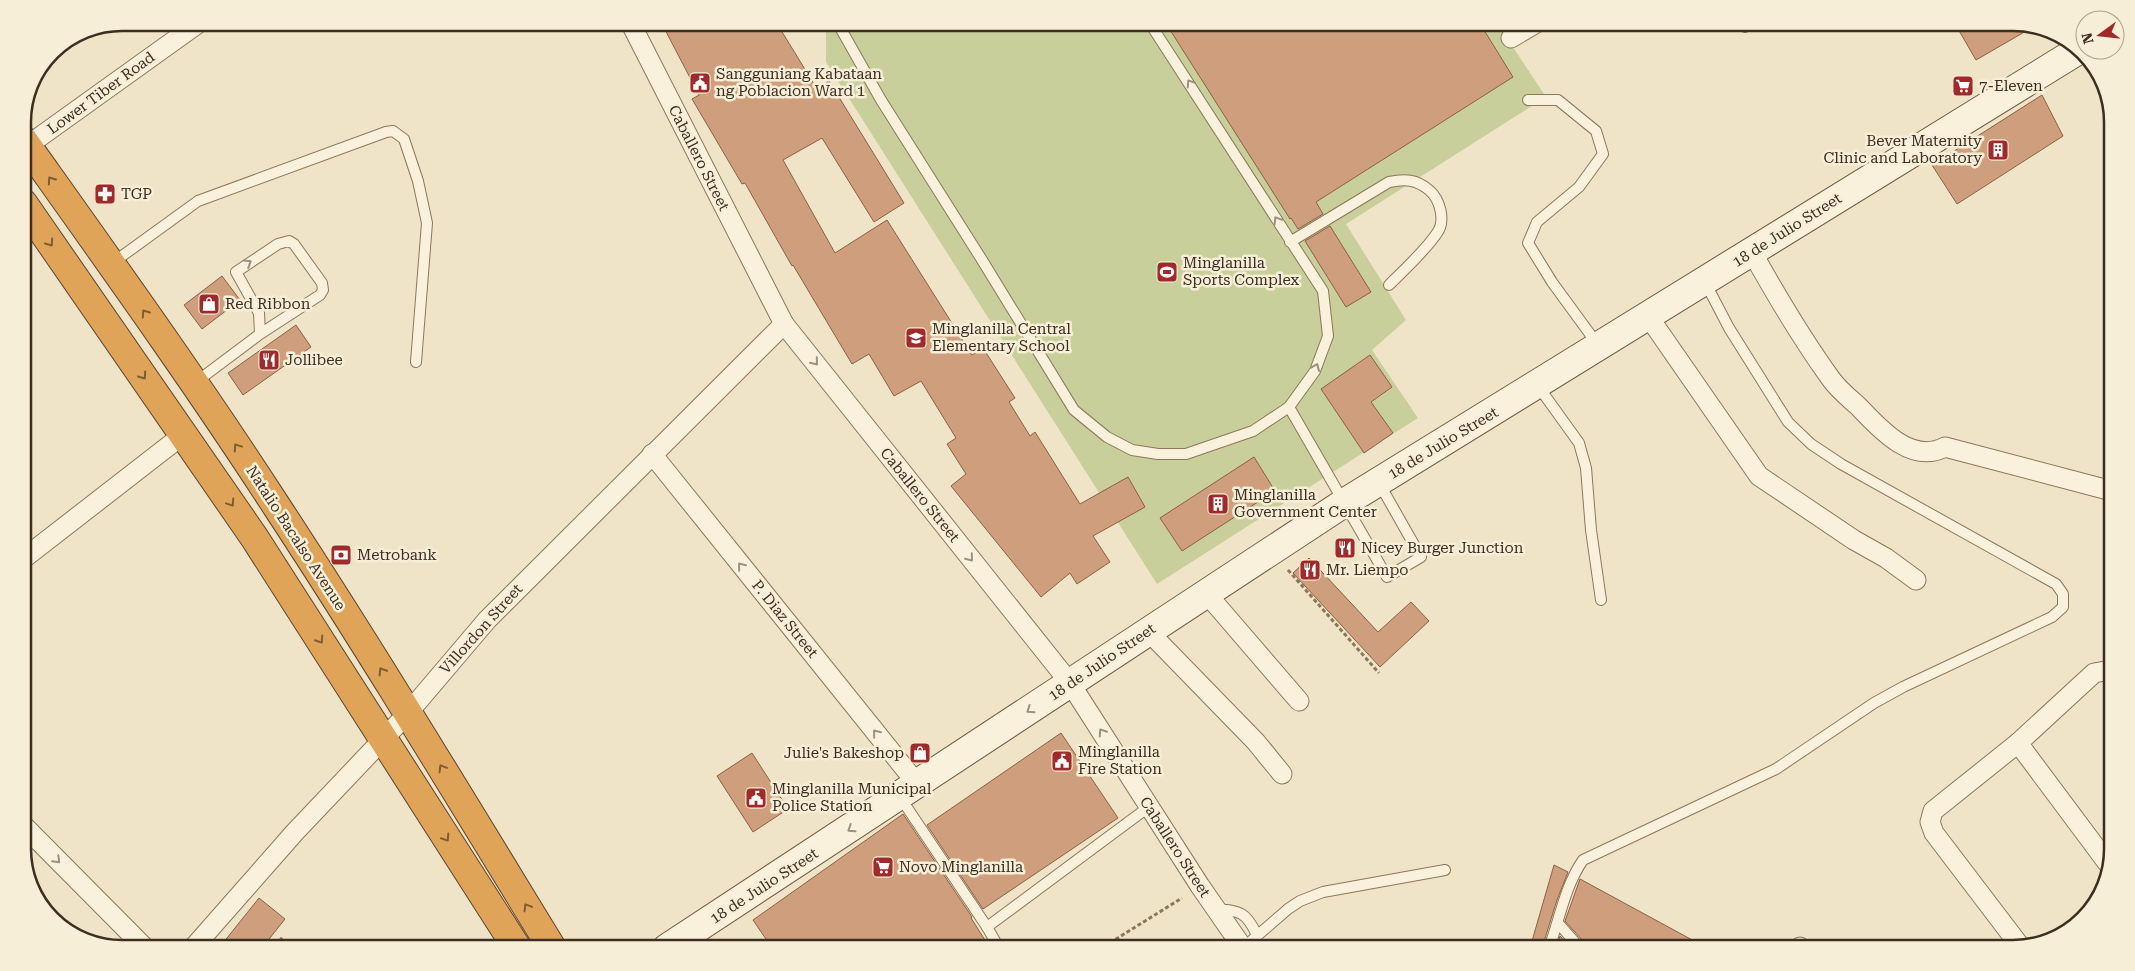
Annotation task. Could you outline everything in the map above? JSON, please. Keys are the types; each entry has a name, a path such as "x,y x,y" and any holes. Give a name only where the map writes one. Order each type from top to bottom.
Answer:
{"highway":[{"name":"Natalio Bacalso Avenue","path":"31,152 194,383 278,508 408,712 547,940"},
{"path":"31,214 254,536 512,940"}],"street":[{"name":"Lower Tiber Road","path":"31,139 187,31"},
{"name":"Caballero Street","path":"635,31 784,324 1070,683 1200,886 1237,940"},
{"path":"1511,38 1523,31"},
{"name":"18 de Julio Street","path":"679,940 909,791 1344,503 2072,54"},
{"path":"1752,252 1771,286 1832,380 1885,434 1899,444 1929,452 1945,447 2104,489"},
{"path":"1648,316 1759,476 1854,540 1886,558 1916,580"},
{"name":"Villordon Street","path":"201,940 295,832 408,712 487,620 784,324"},
{"path":"31,553 184,434"},
{"name":"P. Diaz Street","path":"652,454 909,791"},
{"path":"1206,593 1299,701"},
{"path":"1148,631 1256,742 1282,774"},
{"path":"2015,940 1934,832 1930,822 1933,811 2018,743 2094,673 2104,671"},
{"path":"2018,743 2103,857"},
{"path":"31,833 137,940"}],"lane":[{"path":"842,31 881,100 1074,410 1107,437 1132,450 1158,454 1186,454 1253,431 1289,407 1315,371 1328,336 1323,291 1156,31"},
{"path":"1528,100 1558,100 1596,131 1603,154 1578,188 1537,222 1528,243 1552,282 1598,346"},
{"path":"110,264 198,201 393,131 404,139 418,180 427,223 416,362"},
{"path":"1290,242 1389,182 1407,179 1422,185 1433,194 1439,205 1441,220 1438,232 1390,285"},
{"path":"194,383 260,334 320,295 322,283 294,244 289,241 278,244 236,272 259,313 260,334"},
{"path":"1552,940 1566,892 1583,860 1776,769 1874,703 1903,687 2052,617 2063,607 2063,594 2056,584 1841,464 1811,444 1788,422 1770,396 1704,282"},
{"path":"1537,385 1579,443 1586,468 1591,530 1601,600"},
{"path":"1289,407 1387,577 1422,557 1379,482"},
{"path":"909,791 994,940"},
{"path":"987,928 1150,806"},
{"path":"1252,940 1288,909 1300,901 1323,892 1446,870"},
{"path":"1216,909 1235,910 1246,916 1257,935"},
{"path":"1558,923 1573,940"}],"path":[{"path":"1271,551 1379,673"},
{"path":"1114,940 1200,886"}],"green space":[{"name":"Minglanilla Sports Complex","path":"826,31 1502,31 1546,97 1346,224 1406,320 1372,350 1418,418 1157,584 826,62"}],"building":[{"name":"Minglanilla Central Elementary School","path":"666,31 782,31 817,89 829,81 904,203 874,222 822,138 783,160 835,253 887,220 972,355 983,348 1015,398 1009,402 1030,436 1035,432 1080,504 1128,477 1145,507 1093,536 1110,562 1077,584 1070,573 1041,597 951,486 966,474 947,444 956,438 921,381 894,396 869,354 852,364 792,266 745,183 742,184 692,99 699,95"},
{"path":"1171,31 1485,31 1513,77 1316,202 1323,214 1298,229"},
{"path":"1959,31 2025,32 1976,60"},
{"name":"Bever Maternity Clinic and Laboratory","path":"2042,95 2063,136 1957,204 1932,165"},
{"path":"1330,226 1371,292 1346,307 1305,241"},
{"path":"222,276 240,300 202,329 184,305"},
{"name":"Jollibee","path":"296,325 311,347 243,395 228,373"},
{"path":"1370,355 1392,387 1371,402 1393,433 1364,453 1321,389"},
{"name":"Minglanilla Government Center","path":"1254,457 1275,491 1182,551 1160,518"},
{"path":"1309,558 1378,632 1411,602 1429,621 1380,667 1293,573"},
{"path":"1061,733 1118,818 983,909 927,825"},
{"path":"752,753 788,809 753,832 717,776"},
{"name":"Novo Minglanilla","path":"903,814 972,917 985,940 767,940 753,920"},
{"path":"1554,865 1568,872 1544,940 1532,940"},
{"path":"1580,879 1692,940 1582,940 1565,921"},
{"path":"259,898 285,919 268,940 225,940"}],"place":[{"name":"Sangguniang Kabataan ng Poblacion Ward 1","path":"700,83"},
{"name":"7-Eleven","path":"1963,86"},
{"name":"Bever Maternity Clinic and Laboratory","path":"1998,150"},
{"name":"TGP","path":"105,194"},
{"name":"Minglanilla Sports Complex","path":"1167,272"},
{"name":"Red Ribbon","path":"209,304"},
{"name":"Minglanilla Central Elementary School","path":"916,338"},
{"name":"Jollibee","path":"269,360"},
{"name":"Minglanilla Government Center","path":"1218,504"},
{"name":"Nicey Burger Junction","path":"1345,548"},
{"name":"Metrobank","path":"341,555"},
{"name":"Mr. Liempo","path":"1310,570"},
{"name":"Julie's Bakeshop","path":"920,753"},
{"name":"Minglanilla Fire Station","path":"1062,761"},
{"name":"Minglanilla Municipal Police Station","path":"756,798"},
{"name":"Novo Minglanilla","path":"883,867"}]}
